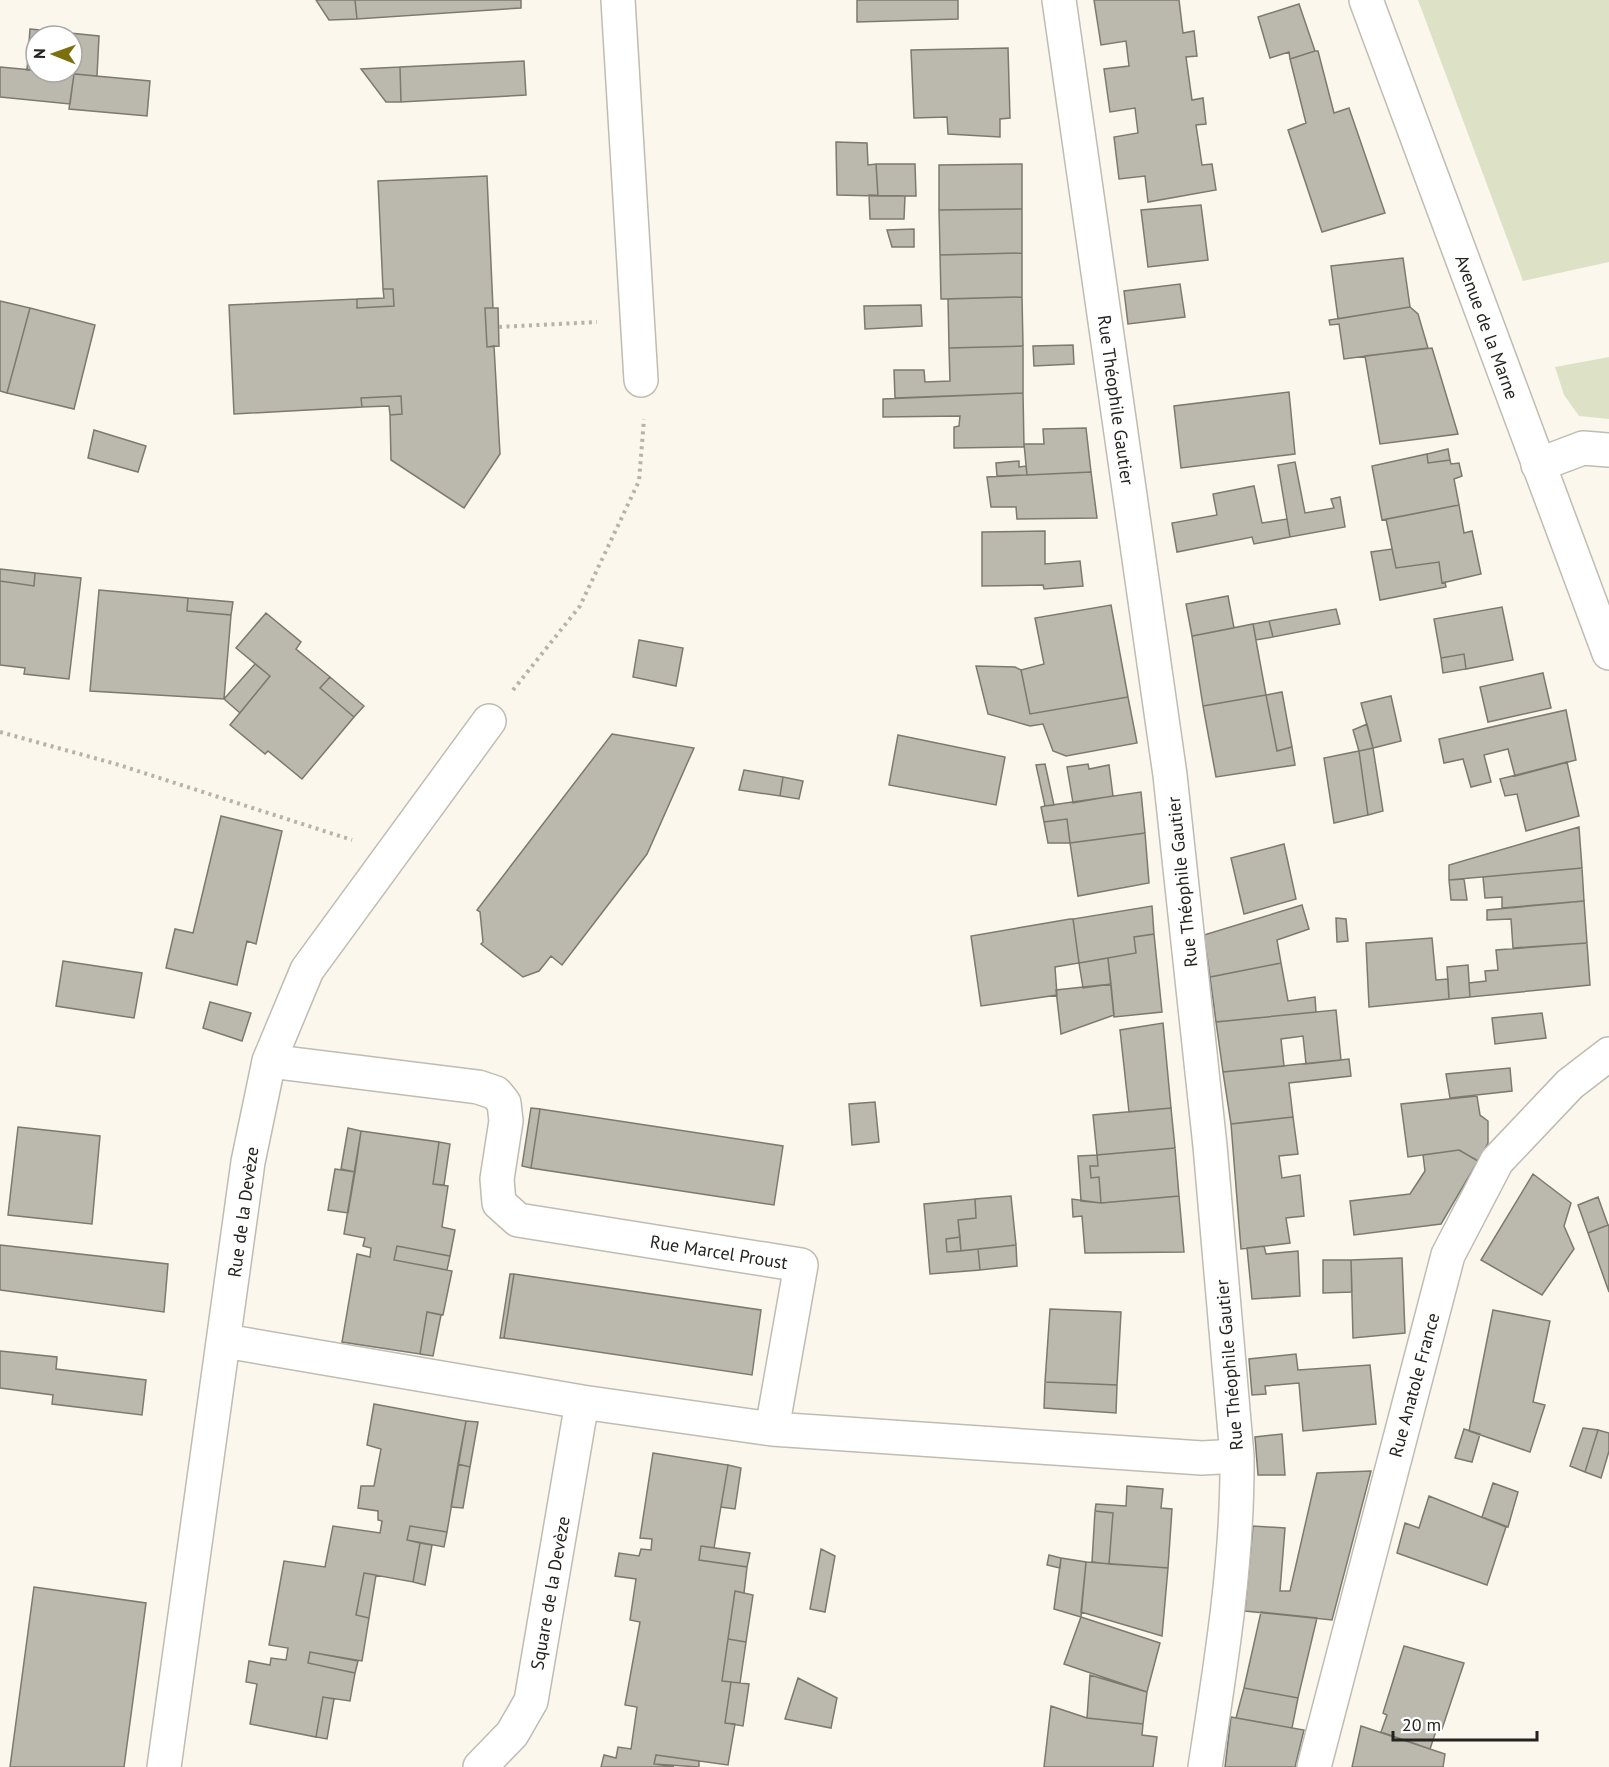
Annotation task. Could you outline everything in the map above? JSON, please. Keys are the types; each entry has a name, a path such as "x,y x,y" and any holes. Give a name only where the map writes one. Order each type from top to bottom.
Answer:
{"street":[{"path":"618,0 641,380"},
{"name":"Rue Théophile Gautier","path":"1059,0 1170,775 1210,1146 1237,1456 1238,1490 1227,1614 1205,1767"},
{"name":"Avenue de la Marne","path":"1366,0 1609,653"},
{"path":"1538,465 1583,448 1609,450"},
{"name":"Rue de la Devèze","path":"164,1767 225,1341 248,1162 269,1061 307,970 489,722"},
{"name":"Rue Anatole France","path":"1314,1767 1448,1255 1497,1161 1570,1084 1609,1054"},
{"name":"Rue Marcel Proust","path":"269,1061 478,1087 496,1093 504,1103 506,1120 497,1179 499,1203 518,1220 801,1265 772,1429"},
{"path":"225,1341 582,1402 772,1429 1202,1458 1237,1456"},
{"name":"Square de la Devèze","path":"480,1767 512,1734 531,1701 582,1402"}],"path":[{"path":"499,327 637,320"},
{"path":"489,722 580,606 639,481 645,421 641,380"},
{"path":"0,732 116,764 392,853"}],"green space":[{"path":"1418,0 1609,0 1609,262 1523,281"},
{"path":"1609,357 1609,419 1579,416 1564,395 1555,367"}],"building":[{"path":"316,0 355,0 357,19 329,20"},
{"path":"355,0 521,0 521,8 357,19"},
{"path":"857,0 958,0 958,19 857,22"},
{"path":"1094,0 1179,0 1183,33 1194,31 1197,56 1186,57 1192,100 1203,98 1206,124 1196,125 1202,165 1212,164 1216,190 1148,202 1145,176 1119,179 1114,137 1138,133 1135,108 1110,112 1104,69 1129,66 1126,41 1101,45"},
{"path":"1299,4 1315,51 1290,59 1289,52 1270,58 1258,17"},
{"path":"84,34 99,36 97,76 84,75"},
{"path":"1008,48 1010,118 1000,119 1000,137 948,134 947,117 914,118 911,50"},
{"path":"1318,51 1334,113 1349,108 1385,213 1322,232 1288,130 1306,123 1290,59"},
{"path":"524,61 526,95 401,102 400,67"},
{"path":"0,67 24,69 24,84 73,84 70,104 0,97"},
{"path":"400,67 401,102 386,102 361,69"},
{"path":"84,75 150,81 147,116 69,109 73,84 84,84"},
{"path":"836,142 867,143 868,165 876,164 878,196 837,195"},
{"path":"876,164 915,164 916,196 878,196"},
{"path":"1022,164 1022,209 939,210 939,165"},
{"path":"487,176 493,308 485,308 487,347 494,346 500,454 464,508 391,460 390,415 402,414 401,396 361,398 362,407 234,414 229,305 357,299 357,308 394,306 393,289 383,289 378,181"},
{"path":"869,195 905,196 904,219 870,219"},
{"path":"1201,205 1208,260 1148,267 1141,210"},
{"path":"1022,209 1022,253 940,255 939,210"},
{"path":"914,229 914,247 892,247 887,230"},
{"path":"1022,253 1022,297 941,299 940,255"},
{"path":"1403,258 1410,307 1338,319 1331,266"},
{"path":"1180,284 1185,317 1128,324 1124,291"},
{"path":"383,289 393,289 394,306 357,308 357,299 384,298"},
{"path":"1022,297 1023,346 949,348 948,299"},
{"path":"0,301 30,308 7,393 0,391"},
{"path":"921,305 922,326 865,329 864,306"},
{"path":"1410,307 1418,314 1428,348 1344,359 1339,324 1330,325 1329,320"},
{"path":"30,308 95,325 74,409 7,393"},
{"path":"485,308 498,308 499,346 487,347"},
{"path":"1073,345 1074,364 1034,366 1033,346"},
{"path":"1023,346 1023,393 895,398 894,370 924,370 925,382 950,381 949,348"},
{"path":"1432,348 1458,434 1380,444 1365,356"},
{"path":"1289,392 1295,454 1181,468 1174,406"},
{"path":"1023,393 1024,447 954,448 954,427 959,426 960,416 883,417 883,399"},
{"path":"401,396 402,414 390,415 389,406 362,407 361,398"},
{"path":"1086,428 1091,472 1027,475 1024,444 1044,444 1043,429"},
{"path":"94,430 146,446 138,472 88,458"},
{"path":"1448,449 1450,460 1428,463 1427,454"},
{"path":"1427,454 1428,463 1450,460 1451,464 1459,463 1462,476 1454,479 1459,505 1382,520 1372,466"},
{"path":"1019,461 1019,467 1026,466 1027,475 997,476 996,463"},
{"path":"1295,462 1305,513 1334,508 1331,499 1340,497 1345,527 1290,537 1278,465"},
{"path":"1091,472 1097,518 1017,519 1016,507 991,507 987,477"},
{"path":"1254,486 1262,523 1287,519 1290,537 1254,544 1252,537 1177,552 1172,523 1217,515 1213,494"},
{"path":"1459,505 1464,533 1472,531 1481,574 1442,583 1439,562 1396,568 1386,519"},
{"path":"1045,531 1045,564 1080,561 1083,586 1044,589 1043,585 982,586 982,532"},
{"path":"1392,549 1396,568 1439,562 1442,583 1445,582 1446,587 1380,600 1371,552"},
{"path":"0,569 35,573 34,586 0,581"},
{"path":"35,573 81,578 69,679 24,674 25,668 0,665 0,581 34,586"},
{"path":"99,590 188,598 187,611 231,615 224,699 90,691"},
{"path":"1228,596 1234,628 1192,636 1186,604"},
{"path":"188,598 233,602 231,615 187,611"},
{"path":"1111,605 1128,697 1030,714 1021,670 1044,664 1035,618"},
{"path":"1502,607 1513,660 1466,669 1464,654 1441,658 1434,619"},
{"path":"1336,609 1340,624 1273,637 1269,621"},
{"path":"266,613 301,642 296,649 330,677 320,688 354,717 302,779 268,751 265,754 230,725 270,676 236,648"},
{"path":"1269,621 1273,637 1256,640 1253,624"},
{"path":"1253,624 1266,695 1203,706 1192,636"},
{"path":"639,640 683,648 676,686 633,677"},
{"path":"1464,654 1466,669 1443,673 1441,658"},
{"path":"255,664 270,676 240,713 224,699"},
{"path":"976,666 1015,667 1021,670 1030,714 1128,697 1137,743 1066,756 1053,751 1043,724 1030,726 988,714"},
{"path":"1543,673 1551,708 1488,722 1480,687"},
{"path":"330,677 364,706 354,717 320,688"},
{"path":"1282,692 1292,747 1277,751 1266,695"},
{"path":"1266,695 1277,751 1292,747 1295,765 1216,777 1203,706"},
{"path":"1391,696 1401,741 1373,748 1361,703"},
{"path":"1566,710 1576,760 1515,776 1508,749 1484,755 1491,782 1471,787 1463,759 1444,763 1439,739"},
{"path":"1367,724 1373,748 1359,751 1353,730"},
{"path":"612,734 694,748 647,854 562,965 551,956 539,971 523,977 481,944 483,942 480,912 477,910"},
{"path":"898,735 1005,757 996,805 889,785"},
{"path":"1373,748 1383,811 1368,815 1359,751"},
{"path":"1359,751 1368,815 1334,823 1324,758"},
{"path":"1567,762 1579,816 1526,831 1517,794 1505,796 1500,779"},
{"path":"1045,764 1054,805 1045,806 1036,765"},
{"path":"1088,764 1089,769 1109,765 1113,796 1073,803 1067,767"},
{"path":"744,770 783,777 780,796 739,790"},
{"path":"783,777 803,781 799,799 780,796"},
{"path":"1141,792 1145,833 1070,843 1067,819 1044,822 1041,807"},
{"path":"221,816 282,831 256,944 247,941 237,985 166,968 175,929 193,933"},
{"path":"1067,819 1070,843 1048,843 1044,822"},
{"path":"1579,827 1582,868 1449,880 1449,865"},
{"path":"1145,833 1149,883 1078,896 1070,843"},
{"path":"1284,844 1296,899 1244,914 1231,858"},
{"path":"1582,868 1584,901 1502,908 1502,897 1485,898 1483,877"},
{"path":"1464,879 1467,900 1451,900 1449,880"},
{"path":"1584,901 1587,943 1513,948 1511,919 1487,920 1487,910"},
{"path":"1302,905 1309,929 1277,940 1281,963 1210,977 1204,935"},
{"path":"1152,906 1154,934 1134,937 1136,953 1079,963 1073,919"},
{"path":"1336,918 1346,919 1348,941 1337,942"},
{"path":"1073,919 1079,963 1055,967 1057,995 981,1006 971,936"},
{"path":"1154,934 1162,1012 1114,1017 1108,958 1136,953 1134,937"},
{"path":"1432,938 1436,980 1448,979 1449,999 1369,1007 1366,943"},
{"path":"1587,943 1590,985 1470,997 1469,983 1486,981 1485,971 1498,970 1496,950"},
{"path":"1108,958 1111,984 1083,988 1079,963"},
{"path":"63,961 142,973 134,1018 56,1006"},
{"path":"1281,963 1288,1001 1315,997 1316,1012 1216,1022 1210,977"},
{"path":"1468,965 1470,997 1449,999 1447,967"},
{"path":"1111,984 1114,1015 1061,1034 1056,990"},
{"path":"210,1002 251,1013 242,1041 203,1028"},
{"path":"1336,1010 1341,1060 1306,1064 1303,1036 1281,1039 1284,1066 1223,1072 1216,1022"},
{"path":"1542,1013 1546,1038 1495,1044 1492,1018"},
{"path":"1163,1023 1171,1108 1129,1112 1120,1030"},
{"path":"1349,1059 1351,1076 1289,1083 1293,1117 1231,1124 1223,1072"},
{"path":"1510,1068 1512,1091 1450,1098 1446,1074"},
{"path":"1477,1096 1480,1115 1488,1121 1488,1143 1478,1161 1459,1150 1408,1157 1401,1104"},
{"path":"875,1102 879,1142 852,1145 849,1104"},
{"path":"531,1108 540,1109 531,1168 522,1166"},
{"path":"1171,1108 1175,1148 1097,1155 1093,1115"},
{"path":"540,1109 783,1146 774,1205 531,1168"},
{"path":"1293,1117 1298,1154 1279,1156 1282,1178 1300,1175 1304,1216 1286,1218 1290,1243 1241,1249 1231,1124"},
{"path":"18,1127 100,1136 92,1224 8,1215"},
{"path":"348,1128 361,1131 355,1172 341,1169"},
{"path":"361,1131 439,1142 433,1184 448,1186 442,1227 455,1230 450,1256 397,1246 394,1260 452,1271 443,1315 427,1312 420,1354 342,1342 357,1254 370,1257 371,1248 363,1246 365,1238 344,1234"},
{"path":"439,1142 450,1144 444,1185 433,1184"},
{"path":"1175,1148 1179,1196 1101,1203 1099,1177 1091,1178 1090,1166 1098,1166 1097,1155"},
{"path":"1459,1150 1478,1161 1441,1224 1354,1235 1350,1201 1410,1194 1425,1171 1423,1155"},
{"path":"1097,1155 1098,1166 1090,1166 1091,1178 1099,1177 1101,1203 1081,1201 1078,1156"},
{"path":"335,1169 355,1172 348,1213 328,1210"},
{"path":"1533,1174 1571,1203 1564,1226 1574,1249 1542,1295 1481,1260"},
{"path":"1011,1196 1016,1245 961,1251 958,1220 976,1218 975,1199"},
{"path":"1179,1196 1184,1252 1085,1253 1082,1216 1073,1217 1072,1199 1101,1203"},
{"path":"1598,1197 1608,1225 1588,1233 1578,1205"},
{"path":"975,1199 976,1218 958,1220 960,1237 946,1239 947,1252 978,1249 980,1270 930,1274 924,1204"},
{"path":"1609,1225 1609,1292 1588,1233"},
{"path":"960,1237 961,1251 947,1252 946,1239"},
{"path":"0,1245 168,1264 164,1312 0,1290"},
{"path":"1016,1245 1017,1266 980,1270 978,1249"},
{"path":"397,1246 450,1256 447,1270 394,1260"},
{"path":"1264,1246 1266,1254 1298,1251 1300,1296 1252,1299 1247,1248"},
{"path":"1402,1258 1405,1333 1353,1338 1351,1260"},
{"path":"1323,1260 1351,1260 1352,1292 1323,1293"},
{"path":"510,1274 514,1274 504,1338 500,1338"},
{"path":"514,1274 761,1310 752,1375 504,1338"},
{"path":"1050,1309 1121,1312 1117,1385 1045,1382"},
{"path":"1493,1310 1550,1321 1533,1402 1545,1405 1530,1452 1469,1431"},
{"path":"427,1312 441,1315 433,1356 420,1354"},
{"path":"0,1351 57,1357 56,1369 146,1380 142,1415 52,1404 53,1395 0,1388"},
{"path":"1296,1354 1298,1370 1370,1365 1376,1424 1303,1431 1299,1383 1265,1386 1266,1394 1252,1395 1249,1359"},
{"path":"1045,1382 1117,1385 1116,1413 1044,1408"},
{"path":"374,1404 466,1421 447,1532 410,1526 407,1540 420,1543 413,1582 364,1573 356,1615 369,1618 362,1661 310,1652 308,1663 355,1673 350,1701 323,1697 316,1737 250,1724 257,1684 246,1682 249,1661 270,1665 271,1658 286,1660 288,1648 269,1645 284,1561 325,1567 333,1526 380,1533 382,1521 378,1520 378,1511 358,1508 361,1486 374,1486 381,1449 367,1445"},
{"path":"466,1421 478,1422 470,1467 458,1464"},
{"path":"1583,1428 1598,1430 1585,1472 1570,1466"},
{"path":"1464,1429 1480,1434 1472,1462 1455,1458"},
{"path":"1598,1430 1609,1433 1609,1451 1601,1478 1585,1472"},
{"path":"1282,1434 1285,1475 1258,1475 1255,1437"},
{"path":"653,1453 728,1465 714,1548 701,1546 699,1560 747,1567 744,1593 735,1591 722,1681 731,1682 725,1723 735,1724 728,1765 656,1755 654,1764 674,1767 601,1767 604,1755 616,1758 618,1747 631,1749 637,1707 625,1705 640,1622 630,1620 636,1579 615,1576 619,1553 639,1556 641,1549 651,1550 652,1539 640,1538"},
{"path":"458,1464 470,1467 463,1508 451,1507"},
{"path":"728,1465 741,1468 735,1509 721,1507"},
{"path":"1371,1471 1332,1620 1245,1611 1253,1526 1285,1528 1280,1591 1290,1591 1317,1473"},
{"path":"1493,1483 1518,1492 1508,1527 1482,1517"},
{"path":"1127,1486 1163,1489 1161,1508 1172,1509 1168,1568 1109,1564 1113,1513 1095,1511 1096,1504 1126,1506"},
{"path":"1429,1496 1506,1527 1487,1585 1397,1553 1405,1523 1419,1528"},
{"path":"1095,1511 1113,1513 1109,1564 1092,1562"},
{"path":"410,1526 447,1532 444,1547 407,1540"},
{"path":"420,1543 432,1545 425,1585 413,1582"},
{"path":"701,1546 750,1553 747,1567 699,1560"},
{"path":"821,1549 835,1556 825,1612 810,1609"},
{"path":"1049,1555 1061,1558 1060,1568 1047,1565"},
{"path":"1061,1558 1086,1562 1081,1617 1054,1609"},
{"path":"1086,1562 1168,1568 1162,1636 1081,1612"},
{"path":"364,1573 376,1575 369,1618 356,1615"},
{"path":"34,1587 146,1603 124,1767 10,1767"},
{"path":"735,1591 753,1595 746,1642 728,1639"},
{"path":"1261,1612 1317,1618 1298,1698 1244,1688"},
{"path":"1081,1617 1160,1643 1147,1692 1064,1664"},
{"path":"728,1639 746,1642 740,1683 722,1681"},
{"path":"1404,1646 1464,1663 1442,1729 1437,1728 1430,1749 1381,1732 1387,1715 1383,1713"},
{"path":"310,1652 358,1661 355,1673 308,1663"},
{"path":"1090,1675 1147,1692 1143,1724 1087,1718"},
{"path":"798,1678 837,1698 831,1728 785,1719"},
{"path":"731,1682 749,1684 743,1726 725,1723"},
{"path":"1244,1688 1298,1698 1292,1728 1236,1718"},
{"path":"323,1697 334,1699 327,1739 316,1737"},
{"path":"1051,1706 1087,1718 1143,1724 1142,1735 1157,1737 1153,1767 1044,1767"},
{"path":"1231,1717 1304,1730 1295,1767 1225,1767"},
{"path":"1361,1726 1445,1754 1443,1767 1352,1767"},
{"path":"656,1755 699,1761 699,1767 654,1764"}]}
